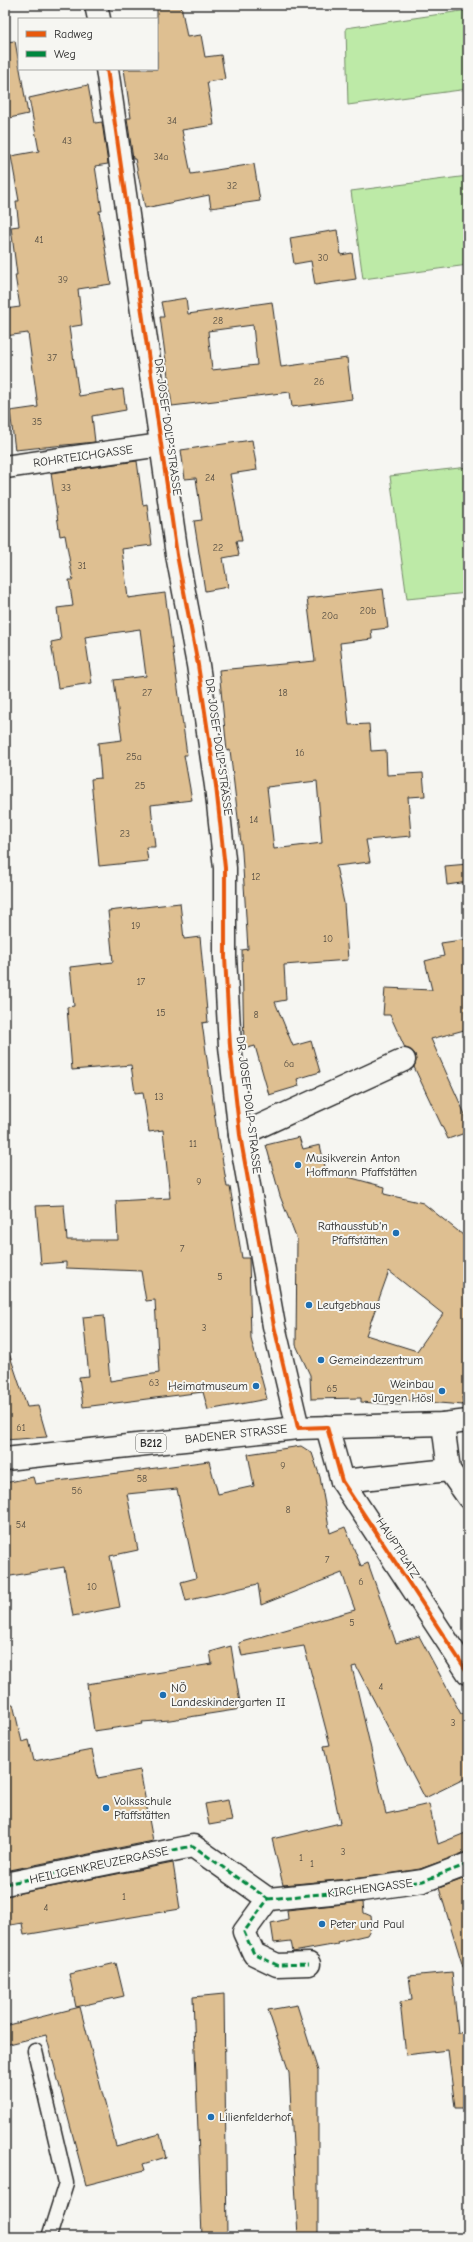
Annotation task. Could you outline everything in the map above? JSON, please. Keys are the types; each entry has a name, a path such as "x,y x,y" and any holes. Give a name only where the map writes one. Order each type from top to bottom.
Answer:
{"street":[{"path":"96,5 99,18"},
{"name":"DR. JOSEF DOLP-STRASSE","path":"106,70 160,445 177,555 198,665 216,786 224,868 230,1046 240,1135 274,1326 298,1428"},
{"name":"ROHRTEICHGASSE","path":"5,467 160,445"},
{"name":"DR. JOSEF DOLP-STRASSE","path":"240,1135 404,1060"},
{"name":"BADENER STRASSE","path":"5,1459 298,1428 443,1424 468,1421"},
{"path":"443,1424 449,1470 468,1496"},
{"name":"HAUPTPLATZ","path":"328,1427 342,1481 468,1673"},
{"path":"342,1481 449,1470"},
{"name":"HEILIGENKREUZERGASSE","path":"5,1884 193,1846 268,1899"},
{"name":"KIRCHENGASSE","path":"268,1899 362,1890 423,1881 468,1864"},
{"path":"268,1899 244,1932 254,1954 276,1965 309,1964"}],"lane":[{"path":"35,2051 66,2183 49,2237"}],"green space":[{"path":"468,10 468,89 348,105 346,28"},
{"path":"468,176 468,265 363,279 351,191"},
{"path":"468,467 468,593 407,599 390,476"}],"building":[{"path":"157,5 181,5 187,37 201,35 205,57 221,55 225,79 207,82 214,125 182,130 191,174 254,164 260,201 211,208 209,195 145,208 135,159 133,159 127,118 131,118 124,70 158,70"},
{"path":"15,41 18,58 18,70 20,70 28,114 5,119 5,42"},
{"path":"88,85 95,123 102,122 108,164 95,166 102,211 99,211 111,284 78,289 82,325 69,327 79,396 123,389 126,410 92,416 95,442 15,450 10,411 38,407 28,333 5,336 5,309 20,307 15,275 17,275 11,227 19,226 16,201 19,201 11,156 39,151 29,98"},
{"path":"337,230 341,255 352,253 356,279 315,285 311,261 294,264 290,238"},
{"path":"186,298 188,314 272,302 281,367 347,358 352,399 292,407 290,392 172,406 160,317 164,317 161,302","holes":["253,325 257,365 212,370 208,331"]},
{"path":"252,440 257,470 230,474 242,541 236,541 239,555 223,558 228,587 205,591 194,521 202,520 196,478 185,479 181,450"},
{"path":"137,461 143,505 147,504 152,545 122,549 128,598 165,593 187,755 184,755 192,800 151,805 155,847 146,847 148,861 99,866 91,779 101,778 98,743 122,740 114,680 146,676 140,629 85,637 92,683 58,688 51,642 61,640 57,608 73,606 69,580 73,580 65,535 60,536 51,473"},
{"path":"383,589 388,628 371,630 372,639 340,643 349,725 369,724 371,751 386,750 387,775 423,773 425,796 408,797 411,836 366,840 370,862 336,866 344,903 348,960 284,965 286,1000 275,1002 293,1046 311,1041 320,1072 297,1079 299,1086 269,1095 255,1046 244,1049 242,950 248,949 242,852 230,750 227,751 219,670 315,661 307,598","holes":["317,781 322,843 274,849 267,787"]},
{"path":"468,864 468,882 447,885 445,866"},
{"path":"180,903 184,939 200,937 208,1022 202,1023 218,1139 227,1187 230,1187 242,1258 249,1258 251,1339 267,1399 208,1410 203,1392 83,1407 79,1377 89,1376 83,1317 104,1315 110,1381 159,1373 155,1300 146,1301 141,1271 66,1268 66,1262 41,1264 36,1206 64,1205 67,1240 118,1240 116,1201 170,1198 163,1130 149,1132 143,1092 135,1093 131,1065 72,1070 67,1007 74,1006 70,967 113,962 108,911"},
{"path":"468,939 468,1029 431,1039 468,1121 468,1132 448,1139 414,1067 416,1061 415,1054 405,1048 390,1015 383,1015 385,988 432,990 425,961 444,956 441,943"},
{"path":"299,1137 303,1149 320,1145 326,1171 385,1187 384,1194 423,1203 468,1239 468,1394 462,1397 463,1405 402,1400 401,1405 361,1402 361,1398 311,1399 310,1375 296,1345 297,1240 280,1196 266,1145","holes":["389,1271 443,1314 417,1351 366,1335"]},
{"path":"9,1353 27,1407 38,1406 47,1437 5,1440 5,1354"},
{"path":"301,1446 312,1453 320,1477 330,1533 345,1527 361,1566 368,1563 396,1643 419,1636 461,1714 468,1713 468,1777 425,1798 356,1666 352,1667 386,1814 429,1804 438,1844 468,1832 468,1852 420,1869 360,1878 283,1885 272,1839 340,1823 324,1746 330,1745 304,1646 242,1656 239,1643 355,1610 342,1573 261,1605 258,1584 186,1601 181,1582 196,1578 177,1489 127,1494 138,1550 110,1556 120,1607 73,1616 64,1567 5,1577 5,1483 33,1477 35,1484 209,1461 218,1494 254,1486 248,1454"},
{"name":"NÖ Landeskindergarten II","path":"231,1646 241,1709 170,1720 142,1722 143,1724 94,1731 87,1684 212,1664 210,1652"},
{"name":"Volksschule Pfaffstätten","path":"13,1704 22,1742 29,1740 34,1761 92,1750 98,1778 140,1770 153,1841 10,1870 7,1858 5,1858 5,1705"},
{"path":"228,1800 232,1821 209,1825 205,1804"},
{"path":"173,1863 180,1909 24,1935 22,1923 5,1926 5,1896"},
{"path":"468,1877 468,1966 463,1967 439,1888"},
{"name":"Peter und Paul","path":"363,1902 364,1913 371,1916 372,1926 367,1935 337,1942 338,1944 293,1952 291,1941 274,1943 271,1923 288,1919 287,1910"},
{"path":"116,1963 124,1996 76,2007 69,1974"},
{"path":"452,1972 458,2033 468,2032 468,2108 455,2108 448,2050 406,2055 400,2002 412,2000 409,1976"},
{"name":"Lilienfelderhof","path":"224,1994 227,2237 202,2237 193,1997"},
{"path":"297,2005 318,2071 318,2237 298,2237 289,2072 268,2010"},
{"path":"80,2007 116,2146 160,2134 166,2157 143,2164 145,2170 86,2185 46,2035 5,2045 5,2026"}],"marked path":[{"path":"5,1884 193,1846 268,1899 244,1932 254,1954 277,1965 309,1964"},
{"path":"268,1899 362,1890 423,1881 468,1864"}],"cycle path":[{"path":"107,70 177,555 198,665 216,786 225,868 225,957 230,1046 240,1135 274,1326 298,1428 327,1427 342,1481 468,1673"}],"place":[{"name":"Musikverein Anton Hoffmann Pfaffstätten","path":"298,1165"},
{"name":"Rathausstub'n Pfaffstätten","path":"396,1233"},
{"name":"Leutgebhaus","path":"309,1305"},
{"name":"Gemeindezentrum","path":"321,1360"},
{"name":"Heimatmuseum","path":"256,1386"},
{"name":"Weinbau Jürgen Hösl","path":"442,1391"},
{"name":"NÖ Landeskindergarten II","path":"163,1695"},
{"name":"Volksschule Pfaffstätten","path":"106,1808"},
{"name":"Peter und Paul","path":"322,1924"},
{"name":"Lilienfelderhof","path":"211,2117"}]}
